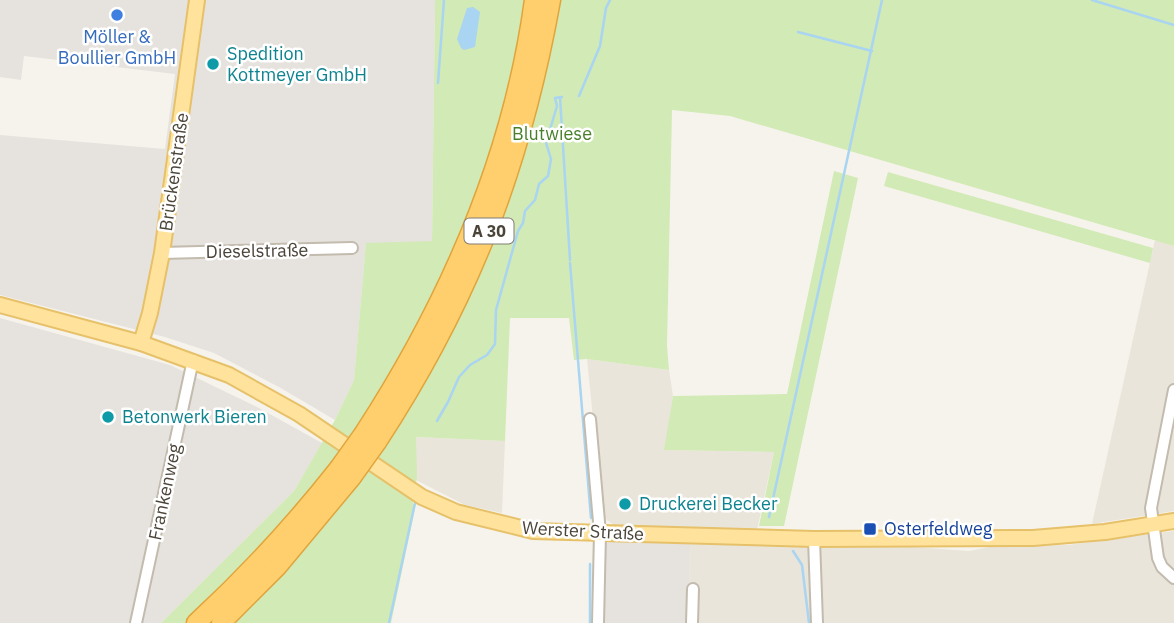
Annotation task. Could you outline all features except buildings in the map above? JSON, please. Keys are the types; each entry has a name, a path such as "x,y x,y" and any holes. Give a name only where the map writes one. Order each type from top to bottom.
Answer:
{"highway":[{"name":"A 30","path":"370,438 443,295 484,198 515,95 534,0"},
{"name":"A 30","path":"220,623 277,567 444,331 490,228 516,154 534,88 551,0"},
{"name":"A 30","path":"196,623 345,472"}],"main road":[{"name":"Brückenstraße","path":"141,343 162,253 197,0"},
{"name":"Werster Straße","path":"0,305 141,343 229,375 299,414 415,494 456,512 533,531 814,539 1043,538 1174,521"}],"street":[{"name":"Dieselstraße","path":"162,253 352,248"},
{"name":"Frankenweg","path":"136,623 193,360"},
{"path":"1174,390 1151,508 1158,558 1162,567 1174,578"},
{"path":"590,419 600,533 598,623"},
{"path":"814,539 817,623"},
{"path":"692,623 693,589"}],"shaded area":[{"path":"0,0 435,0 432,242 366,244 354,380 335,420 214,353 165,337 0,295 0,135 165,149 175,74 24,56 21,80 0,77"},
{"path":"1155,240 1174,246 1174,511 1092,524"},
{"path":"0,318 170,365 257,407 322,443 294,491 161,623 0,623"},
{"path":"587,359 669,370 673,396 665,450 774,452 757,530 614,525 603,517"},
{"path":"415,437 505,441 502,513 465,505 416,480"},
{"path":"1174,531 1174,623 689,623 690,544 913,547 969,551 994,546 1068,545"},
{"path":"604,541 690,544 689,623 603,623"}],"green space":[{"name":"Blutwiese","path":"435,0 1174,0 1174,246 730,116 672,110 667,346 669,370 587,359 574,360 569,318 510,318 505,441 416,437 417,477 413,504 416,504 391,623 161,623 294,491 335,420 354,380 366,243 432,241"},
{"path":"834,171 858,178 784,526 759,526 774,452 664,450 673,396 787,394"},
{"path":"888,172 1153,248 1150,263 884,186"}],"water":[{"path":"473,7 480,12 475,47 464,50 457,39 467,8"}],"waterway":[{"path":"438,83 444,0"},
{"path":"579,96 600,46 606,8 610,0"},
{"path":"769,517 882,0"},
{"path":"1092,0 1174,25"},
{"path":"798,32 872,51"},
{"path":"560,97 570,260"},
{"path":"437,421 459,377 470,365 487,355 495,344 496,310 525,211 535,200 539,184 548,176 551,159 546,143 557,106 555,98 562,97"},
{"path":"570,263 591,518"},
{"path":"389,623 415,503"},
{"path":"793,551 802,565 809,623"},
{"path":"590,564 590,623"}],"place":[{"name":"Möller & Boullier GmbH","path":"117,15"},
{"name":"Spedition Kottmeyer GmbH","path":"213,64"},
{"name":"Betonwerk Bieren","path":"108,417"},
{"name":"Druckerei Becker","path":"625,504"},
{"name":"Osterfeldweg","path":"870,529"}]}
